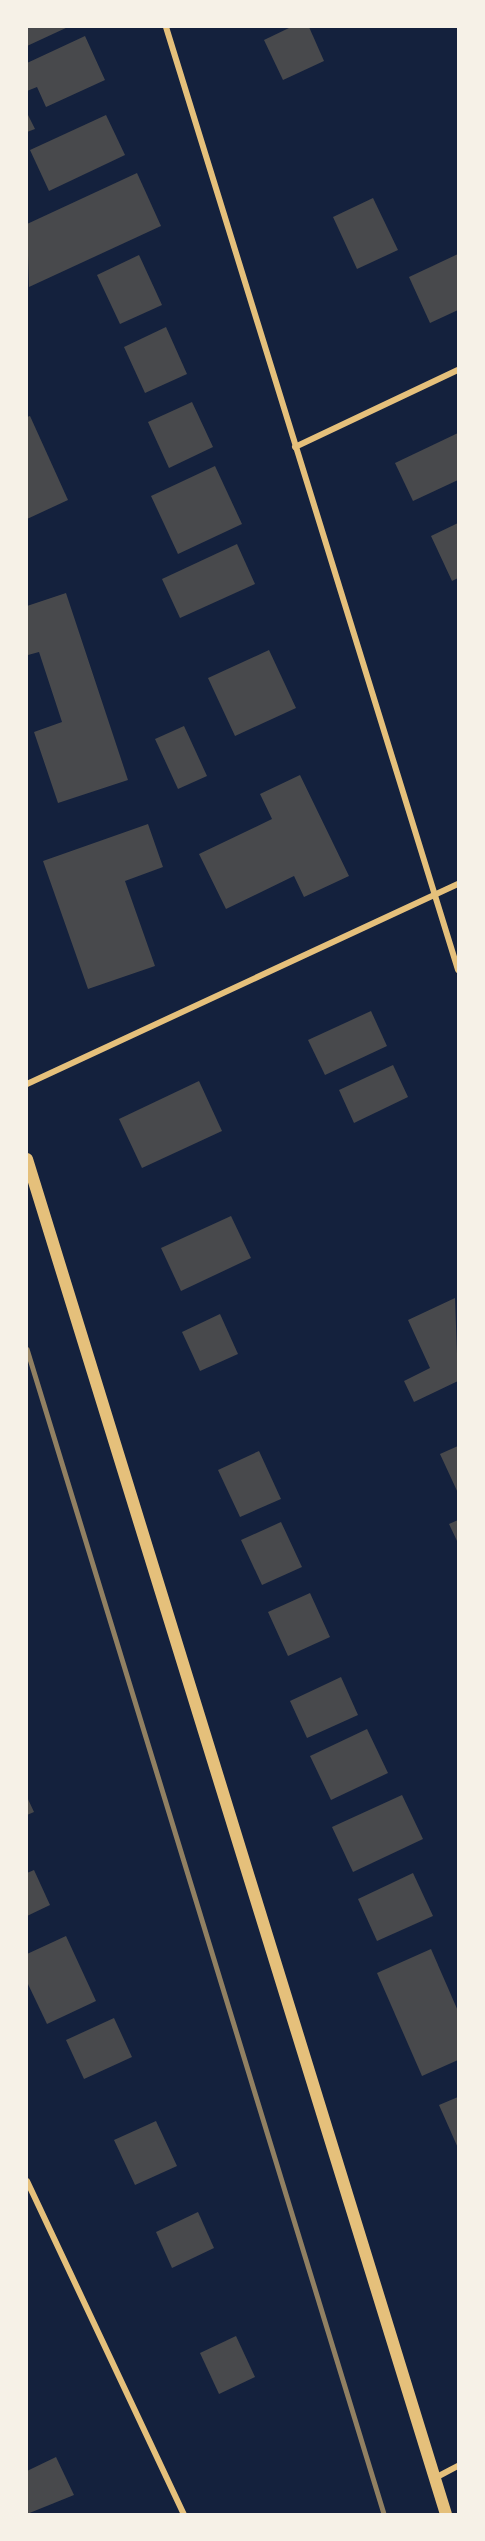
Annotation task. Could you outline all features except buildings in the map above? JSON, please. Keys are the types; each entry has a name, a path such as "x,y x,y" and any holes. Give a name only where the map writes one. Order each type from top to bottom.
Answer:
{"main road":[{"path":"27,1159 446,2514"}],"street":[{"path":"166,27 458,970"},
{"path":"295,447 458,370"},
{"path":"27,1084 458,884"},
{"path":"27,2181 184,2514"},
{"path":"434,2478 458,2466"}],"railway":[{"path":"27,1349 384,2514"}]}
